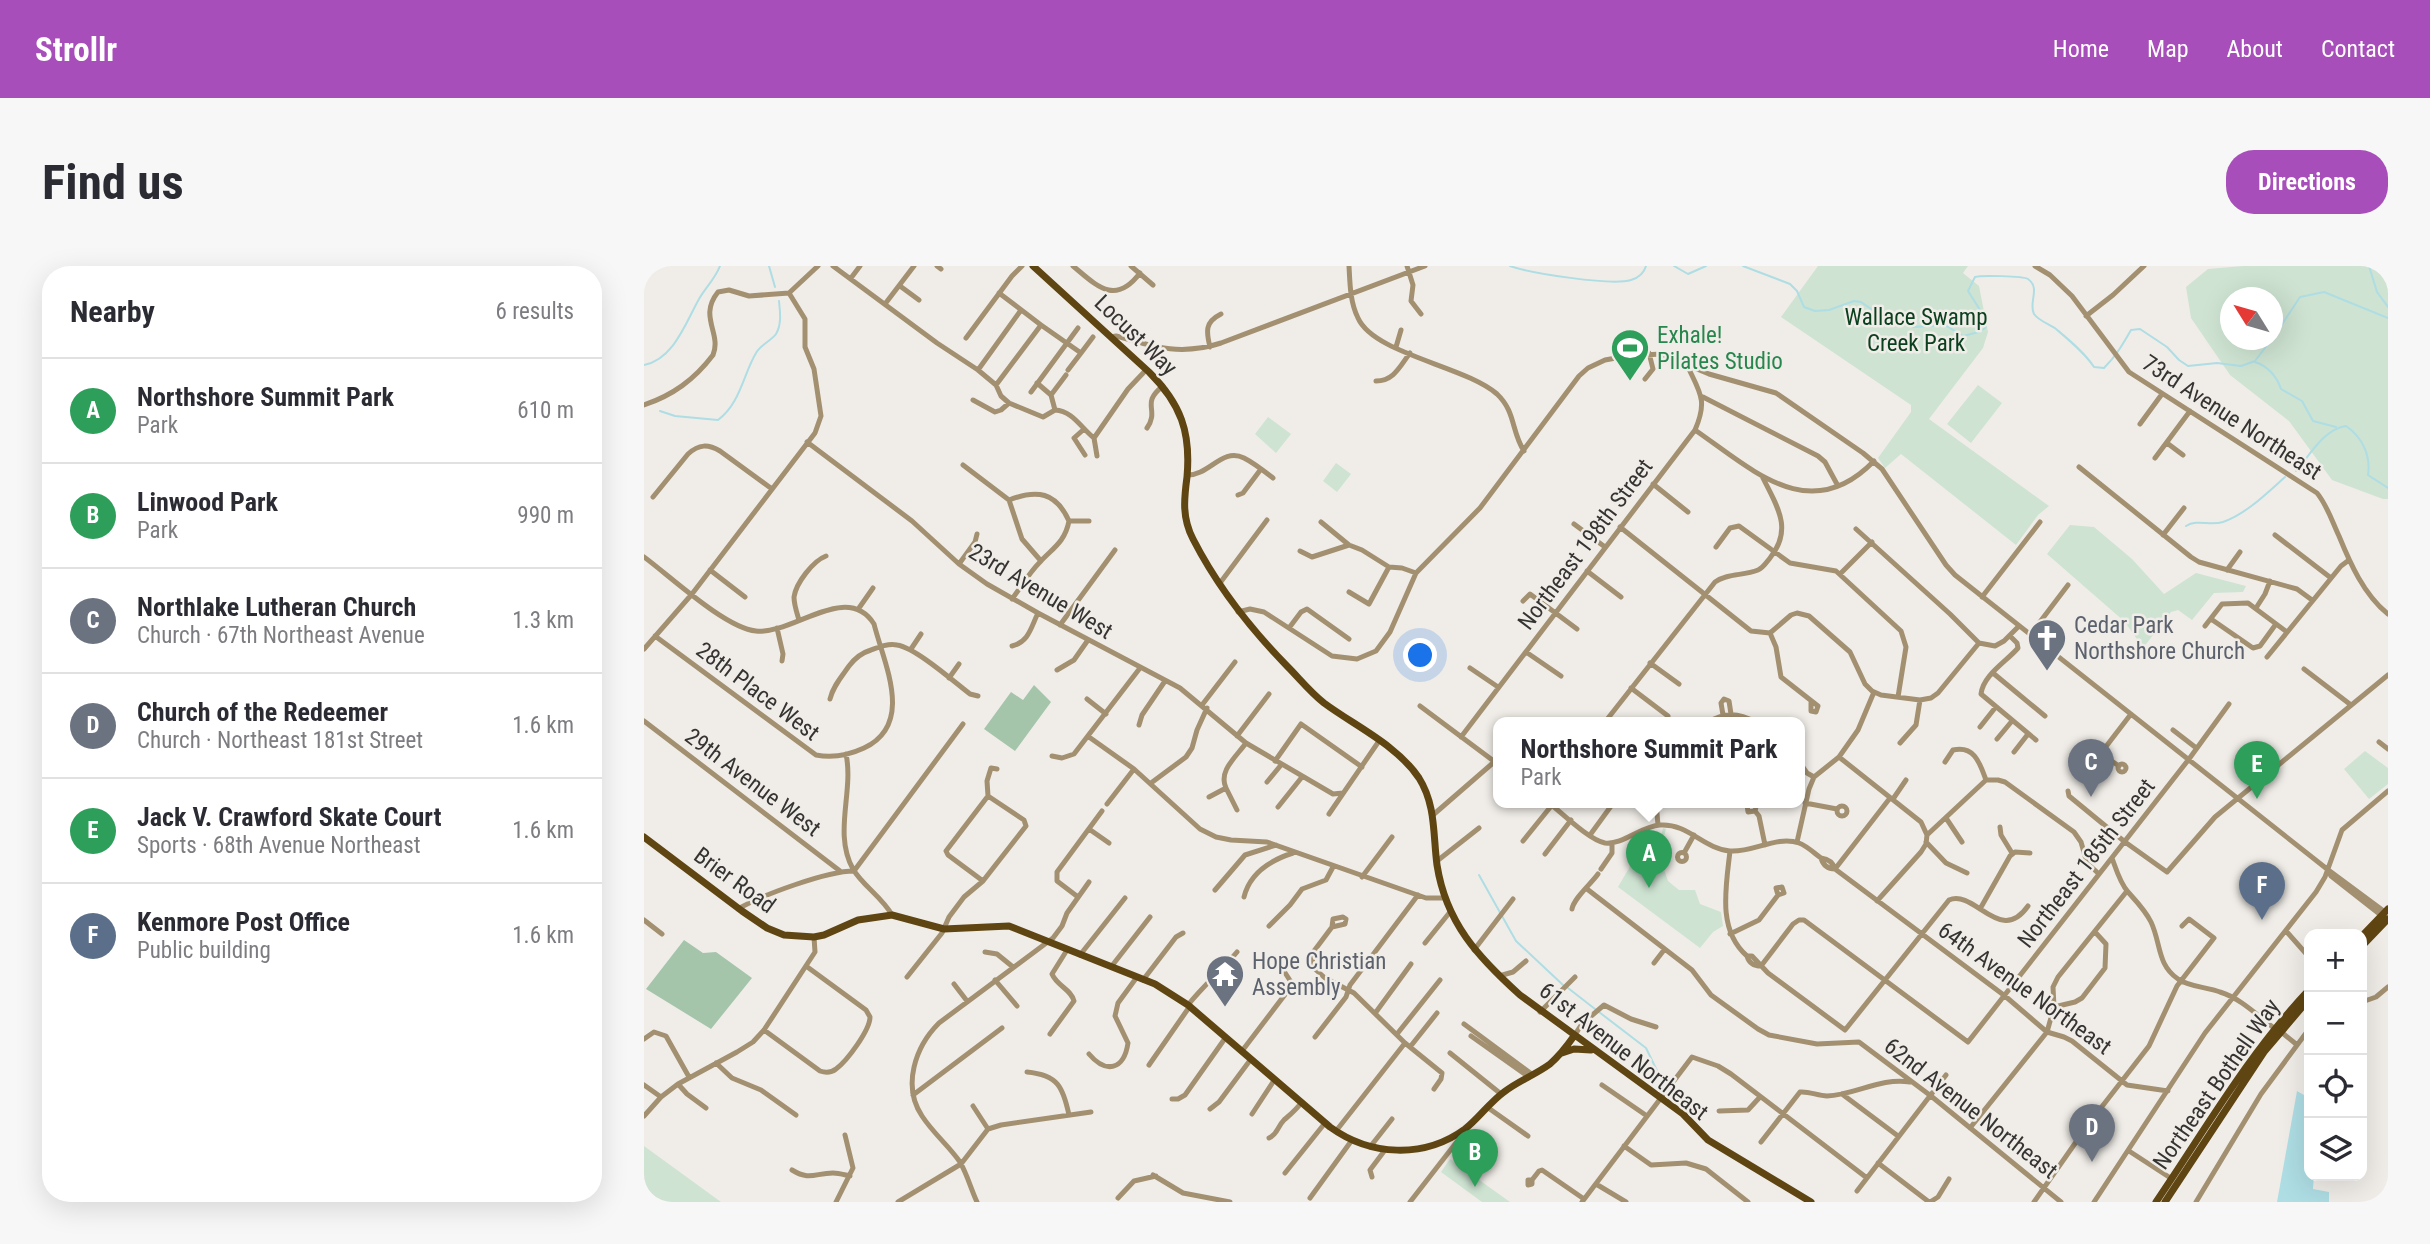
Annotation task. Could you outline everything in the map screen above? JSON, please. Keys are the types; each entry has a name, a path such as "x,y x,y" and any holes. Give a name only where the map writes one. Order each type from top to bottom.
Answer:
{"main road":[{"name":"Locust Way","path":"1033,266 1163,386 1178,408 1185,425 1188,444 1183,503 1186,520 1192,537 1238,612 1311,691 1379,741"},
{"name":"61st Avenue Northeast","path":"1379,741 1402,758 1426,792 1433,815 1444,898 1474,950 1540,1012 1683,1114 1708,1140 1804,1201"},
{"name":"Brier Road","path":"644,837 738,909 773,931 786,935 814,937 831,933 858,920 892,915 944,929 1009,926 1167,990 1336,1131 1370,1147 1415,1150 1439,1143 1471,1124 1501,1094 1549,1064 1574,1036"},
{"path":"2367,932 2387,916"},
{"path":"2367,940 2387,916"},
{"name":"Northeast Bothell Way","path":"2156,1202 2224,1100 2304,999"},
{"name":"Northeast Bothell Way","path":"2165,1202 2252,1069 2258,1055 2304,1000"},
{"path":"1561,1053 1579,1049 1595,1051"},
{"path":"2215,1125 2224,1108 2224,1100"}],"street":[{"path":"644,405 666,397 682,387 713,355 716,349 709,318 713,298 718,292 729,290 749,296 789,293 818,266"},
{"path":"833,266 978,370 996,385 1001,396 1009,403 1043,417 1060,409 1077,420 1083,430 1094,438 1097,456"},
{"path":"851,278 860,266"},
{"path":"885,304 914,266"},
{"path":"965,338 1022,266"},
{"path":"1073,266 1098,287 1110,291 1124,289 1132,284 1140,273"},
{"path":"1131,266 1153,285"},
{"path":"1349,266 1353,305 1362,326 1374,337 1480,383 1499,396 1513,416 1517,438 1524,451"},
{"path":"1111,337 1177,350 1210,347 1351,295 1409,269 1425,266"},
{"name":"73rd Avenue Northeast","path":"2035,266 2061,285 2129,372 2317,492 2362,583 2388,614"},
{"path":"2087,316 2144,266"},
{"path":"1409,269 1413,285 1411,301 1421,314"},
{"path":"900,286 919,300"},
{"path":"644,649 692,594 818,425 821,407 815,385 813,361 805,346 805,318 789,293"},
{"path":"999,293 1081,353"},
{"path":"978,370 1021,310"},
{"path":"1210,347 1207,327 1221,314"},
{"path":"996,385 1041,325"},
{"path":"1031,392 1078,328"},
{"path":"1396,347 1401,330"},
{"path":"1051,395 1094,337"},
{"path":"1645,379 1653,369 1649,353"},
{"path":"1238,612 1257,610 1332,656 1357,659 1376,651 1416,573 1480,508 1573,383 1588,368 1605,360 1649,353 1673,357 1709,374 1776,393 1874,461 1946,565 1982,597 2387,916"},
{"path":"1376,381 1393,376 1413,355"},
{"path":"1686,363 1703,397 1818,456 1825,462 1838,485"},
{"path":"1094,438 1146,370"},
{"path":"1037,383 1051,395 1055,410"},
{"path":"1147,428 1153,415 1150,403 1153,394 1163,386"},
{"path":"2140,424 2162,394"},
{"name":"Northeast 198th Street","path":"1461,737 1695,430 1700,419 1703,397"},
{"path":"973,400 995,412 1009,403"},
{"path":"2155,458 2189,411"},
{"path":"1083,430 1074,438 1085,455"},
{"path":"1695,430 1762,476 1803,493 1815,492 1859,477 1874,461"},
{"name":"23rd Avenue West","path":"807,442 912,521 959,564 1012,599 1166,681"},
{"path":"2166,443 2183,455"},
{"path":"653,498 688,454 705,445 720,450 772,489"},
{"path":"1187,475 1203,473 1221,458 1231,455 1242,456 1273,478"},
{"path":"963,465 1009,500 1022,539 1041,561"},
{"path":"2079,467 2199,562 2297,589 2312,600"},
{"path":"1238,495 1243,493 1261,469"},
{"path":"1609,717 1704,594 1722,577 1762,568 1774,553 1779,544 1782,520 1762,476"},
{"path":"1653,484 1688,512"},
{"path":"1009,500 1024,494 1043,495 1057,502 1069,521 1064,538 1056,549 1041,561 1012,599"},
{"path":"2163,536 2184,508"},
{"path":"1220,583 1267,520"},
{"path":"1069,521 1089,521"},
{"path":"1321,522 1349,545 1389,567 1416,573"},
{"path":"1982,597 2040,523"},
{"path":"1574,524 1605,547"},
{"path":"1716,547 1734,526 1743,528 1790,563 1830,569 1840,574 1901,631 1906,647 1898,697"},
{"path":"1620,527 1751,631 1770,633 1794,614 1812,618 1850,652 1865,684 1874,692 1920,700 1931,698 1938,694 1979,643"},
{"path":"1856,529 1979,643 1995,646 2019,626"},
{"path":"959,564 975,542 977,534"},
{"path":"2276,535 2331,578"},
{"path":"1840,574 1872,542"},
{"path":"1300,551 1312,557 1349,545"},
{"path":"1056,549 1062,555"},
{"path":"1060,625 1115,551"},
{"path":"2228,570 2240,552"},
{"path":"799,621 794,596 797,586 819,558 826,555"},
{"path":"644,557 740,627 757,631 777,628 841,606 859,608 869,615 874,624 894,699 893,715 888,727 873,744 846,754 847,796 843,835 854,871 892,915"},
{"path":"2267,657 2312,600 2349,560"},
{"path":"1349,592 1369,604 1389,567"},
{"path":"710,570 745,597"},
{"path":"1587,571 1621,597"},
{"path":"2254,608 2265,594 2268,581"},
{"path":"2030,635 2068,585"},
{"path":"859,608 873,588"},
{"path":"1523,601 1530,594 1577,629"},
{"path":"2205,626 2222,604 2245,603 2287,632"},
{"path":"1289,628 1301,612 1307,610 1349,639"},
{"path":"1012,646 1023,642 1029,635 1038,613"},
{"path":"2211,619 2255,648 2260,646 2276,624"},
{"path":"777,628 782,661"},
{"path":"1770,633 1776,647 1781,677 1811,703"},
{"path":"911,649 921,634"},
{"name":"28th Place West","path":"655,636 807,751 823,757 846,754"},
{"path":"2010,636 2017,643 2017,649 1983,685 1981,694 2036,740"},
{"path":"1057,670 1074,660 1088,640"},
{"path":"830,698 852,661 862,653 897,645 911,649 970,694 978,696"},
{"path":"1526,652 1561,676"},
{"path":"1151,783 1186,757 1192,748 1204,706 1235,662"},
{"path":"1650,663 1679,684"},
{"path":"948,678 959,664"},
{"path":"1052,756 1062,758 1074,754 1140,668"},
{"path":"1470,668 1498,687"},
{"path":"2304,669 2351,705"},
{"path":"1993,673 2045,716"},
{"path":"2067,791 2069,796 2125,842 2167,872 2205,827 2388,675"},
{"path":"1139,725 1166,681 1186,692 1246,743 1333,794 1343,793"},
{"path":"1631,688 1668,716"},
{"path":"1837,809 1805,803 1814,777 1839,757 1858,730 1874,692"},
{"path":"1237,736 1269,694"},
{"path":"1087,699 1106,714"},
{"path":"1723,715 1720,705 1724,699 1729,701 1731,714"},
{"path":"1900,743 1916,725 1920,700"},
{"name":"Northeast 185th Street","path":"1885,981 1968,1042 2229,704"},
{"path":"1420,706 1493,761"},
{"path":"1980,727 1995,708"},
{"path":"1719,717 1731,714 1745,717"},
{"path":"2119,766 2103,751 2131,714"},
{"path":"1997,739 2012,721"},
{"name":"29th Avenue West","path":"644,722 840,871"},
{"path":"854,871 963,724"},
{"path":"1267,782 1301,724 1362,767"},
{"path":"2173,730 2195,747"},
{"path":"2014,752 2028,734"},
{"path":"1088,737 1134,769 1200,828 1216,837 1231,841 1268,842 1418,895 1433,899 1444,898"},
{"path":"1329,814 1379,741"},
{"path":"2379,742 2388,749"},
{"path":"1237,810 1223,781 1224,772 1246,743"},
{"path":"1945,762 1954,750 1966,749 1976,757 1986,780"},
{"path":"1839,757 1921,822 1927,838 1946,863 1967,873"},
{"path":"1433,815 1493,765"},
{"path":"983,881 946,851 988,796 987,781 991,768 997,769"},
{"path":"1107,804 1134,769"},
{"path":"1805,770 1814,777"},
{"path":"1278,807 1302,776"},
{"path":"1835,869 1906,780"},
{"path":"1877,901 1921,852 1927,838 1986,780 2005,782 2074,832 2081,842 2087,863 2099,874"},
{"path":"1209,797 1226,789"},
{"path":"2094,1202 2205,1033 2316,892 2328,869 2342,830 2388,791"},
{"path":"907,977 944,929 949,917 964,897 983,881 1026,826 1026,822 992,796 988,796"},
{"path":"1522,841 1547,808"},
{"path":"1555,808 1600,841 1612,843 1642,829 1658,825 1676,826 1714,847 1730,851 1797,842 1804,808"},
{"path":"1590,835 1610,808"},
{"path":"1657,808 1658,825"},
{"path":"1078,897 1055,877 1101,811"},
{"path":"1755,811 1759,817 1765,845"},
{"path":"1946,818 1962,842"},
{"path":"1545,854 1571,820"},
{"path":"2000,827 2001,835 2012,853"},
{"path":"1089,828 1109,844"},
{"path":"1437,861 1479,828"},
{"path":"1684,853 1694,835"},
{"path":"1362,877 1392,838"},
{"name":"64th Avenue Northeast","path":"1797,842 1833,864 1835,869 2005,996 2047,1032 2071,1041 2133,1088 2168,1091"},
{"path":"1572,909 1573,901 1587,889 1612,853 1612,843"},
{"path":"1215,890 1245,855 1276,845"},
{"path":"1730,851 1726,912 1730,934 1738,947 1845,1030 1946,902 1955,897 1999,919 2018,917 2028,906"},
{"path":"1244,897 1245,891 1266,864 1295,852"},
{"path":"2012,853 2030,853"},
{"path":"1980,909 2012,853"},
{"path":"2112,858 2127,891 2143,907 2152,924 2165,967 2180,982 2233,997 2296,1044"},
{"path":"1269,926 1299,892 1309,884 1326,880 1333,867"},
{"path":"738,909 752,901 840,871 854,871"},
{"path":"977,1202 961,1164 922,1116 913,1094 914,1068 920,1047 939,1023 1053,938 1062,926 1067,912 1090,882"},
{"path":"1587,889 1664,950 1654,963"},
{"path":"1970,1128 2047,1032 2058,977 2127,891"},
{"path":"1315,1037 1418,895"},
{"path":"1730,934 1759,920 1778,895"},
{"path":"1080,955 1125,898"},
{"path":"1474,950 1513,899"},
{"path":"1425,943 1450,912"},
{"path":"1111,967 1150,917"},
{"path":"2034,1202 2148,1046 2180,982 2214,938 2189,919 2182,926"},
{"path":"644,920 662,934"},
{"path":"1761,966 1797,921 1806,922 1885,981"},
{"path":"1332,928 1314,951 1312,963 1321,976 1348,990 1376,1012 1408,1045 1442,1073 1434,1088"},
{"path":"2286,931 2304,951"},
{"path":"2053,1007 2082,998 2105,968 2106,944 2095,932"},
{"path":"1089,1054 1097,1063 1109,1067 1124,1058 1128,1043 1116,1022 1115,1010 1176,936 1183,933"},
{"path":"644,1116 661,1097 689,1076 747,1046 764,1030 815,953 814,937"},
{"path":"1050,1034 1074,1001 1070,992 1054,978 1053,970 1067,950"},
{"name":"62nd Avenue Northeast","path":"1664,950 1692,970 1711,995 1725,1007 1769,1035 1817,1044 1858,1042 1931,1096 2062,1202"},
{"path":"985,952 997,954 1013,967"},
{"path":"1149,1065 1205,984 1217,975 1237,952"},
{"path":"1499,976 1513,972 1526,961"},
{"path":"1376,1012 1411,964"},
{"path":"764,1030 820,1071 827,1073 836,1069 867,1030 870,1023 866,1010 806,966"},
{"path":"1242,1051 1290,988 1291,982 1282,968"},
{"path":"1540,1012 1575,977"},
{"path":"995,980 1017,1006"},
{"path":"1397,1034 1440,980"},
{"path":"954,984 967,1001"},
{"path":"2367,1000 2388,987"},
{"path":"1574,1036 1582,1024 1604,1005 1631,1019 1656,1027"},
{"path":"1336,1131 1437,1013"},
{"path":"1464,1024 1531,1076"},
{"path":"913,1094 1002,1028"},
{"path":"644,1040 654,1032 666,1036 689,1076"},
{"path":"2196,1202 2256,1102 2304,1034"},
{"path":"1471,1036 1531,1076"},
{"path":"1172,1099 1185,1095 1226,1037"},
{"path":"1450,1053 1501,1094"},
{"path":"1532,1180 1542,1170 1583,1201 1692,1057 1724,1070 1867,1178"},
{"path":"1209,1109 1219,1102 1251,1059"},
{"path":"716,1063 732,1078 761,1090 796,1115"},
{"path":"1027,1072 1041,1073 1055,1081 1065,1095 1069,1115"},
{"path":"1857,1191 1946,1075"},
{"path":"1252,1114 1275,1079"},
{"path":"1761,1142 1800,1092 1807,1091 1824,1096 1892,1081 1913,1082"},
{"path":"678,1084 706,1108"},
{"path":"644,1085 661,1097"},
{"path":"1602,1085 1647,1116"},
{"path":"1841,1094 1898,1136"},
{"path":"1719,1111 1748,1110 1760,1097"},
{"path":"1269,1138 1274,1136 1285,1119 1293,1114 1302,1102"},
{"path":"973,1106 988,1129"},
{"path":"1487,1107 1528,1136"},
{"path":"898,1202 961,1164 988,1129 1091,1112"},
{"path":"1370,1147 1392,1119"},
{"path":"1285,1173 1325,1122"},
{"path":"1410,1202 1471,1124"},
{"path":"836,1202 850,1176 853,1162 845,1135"},
{"path":"1310,1198 1352,1140"},
{"path":"1439,1143 1448,1153"},
{"path":"1624,1146 1651,1164 1698,1166 1748,1202"},
{"path":"1372,1177 1370,1170 1385,1150"},
{"path":"2129,1151 2172,1179"},
{"path":"1878,1163 1929,1202 1938,1197 1949,1179"},
{"path":"792,1170 806,1176 837,1173 850,1176"},
{"path":"1118,1198 1134,1181 1155,1175 1183,1194 1202,1200 1230,1202"},
{"path":"1596,1184 1626,1202"}],"green space":[{"name":"Wallace Swamp Creek Park","path":"1818,266 1968,266 1963,273 1979,286 1988,332 1983,348 1929,419 2049,506 2038,515 2016,545 1901,454 1885,468 1878,458 1911,412 1911,405 1781,317"},
{"path":"2243,266 2388,266 2388,499 2332,480 2289,421 2230,375 2191,318 2186,287 2208,269"},
{"path":"1978,385 2002,403 1971,443 1947,424"},
{"path":"1268,417 1291,434 1276,453 1255,434"},
{"path":"1336,463 1351,474 1337,492 1323,481"},
{"path":"2070,525 2094,527 2132,559 2164,594 2196,573 2246,586 2243,592 2214,593 2192,620 2178,610 2171,612 2143,648 2125,622 2047,554"},
{"path":"1034,685 1051,702 1015,751 984,729 1011,692 1023,700"},
{"path":"2365,751 2388,768 2388,784 2369,799 2344,769"},
{"path":"1663,828 1666,829 1659,855 1668,881 1679,890 1695,890 1700,904 1721,912 1723,926 1713,932 1700,948 1618,887 1632,863 1657,852"},
{"path":"684,940 703,953 716,952 752,978 711,1029 646,989"},
{"path":"644,1146 721,1202 644,1202"},
{"path":"1450,1159 1510,1202 1482,1202 1441,1172"}],"water":[{"path":"2297,1091 2304,1095 2304,1181 2314,1181 2313,1189 2329,1192 2329,1202 2277,1202"}],"waterway":[{"path":"644,365 671,348 720,266"},
{"path":"769,266 775,287"},
{"path":"1510,266 1570,278 1606,281 1631,280 1642,273 1646,266"},
{"path":"1674,266 1688,274 1706,266"},
{"path":"1743,266 1790,284 1797,291 1804,307 1815,311 1829,310 1854,301 1861,302 1877,313 1914,327 1945,325 1963,336 1979,332 1985,328 1987,321 1968,291 1975,277 2028,279 2034,287 2034,314 2071,342 2094,367 2104,368 2131,330 2140,329 2167,347 2188,366 2217,363 2241,366 2255,361 2263,350"},
{"path":"2369,266 2377,292 2388,307"},
{"path":"2283,323 2300,297 2324,292 2388,318"},
{"path":"660,411 675,416 718,420 736,398 756,353 778,330 779,301"},
{"path":"2255,362 2271,372 2281,389 2302,401 2313,421 2336,427"},
{"path":"2296,471 2324,437 2346,426 2357,435 2364,447 2368,460 2368,475 2388,488"},
{"path":"2186,526 2195,523 2218,523 2232,518 2256,503 2285,477"},
{"path":"1479,875 1516,941 1563,985"},
{"path":"1568,988 1595,1009"},
{"path":"1599,1012 1646,1048 1664,1085"}],"place":[{"name":"Exhale! Pilates Studio","path":"1630,382"},
{"name":"Cedar Park Northshore Church","path":"2047,672"},
{"name":"Northlake Lutheran Church","path":"2091,797"},
{"name":"Jack V. Crawford Skate Court","path":"2257,799"},
{"name":"Northshore Summit Park","path":"1649,888"},
{"name":"Kenmore Post Office","path":"2262,920"},
{"name":"Hope Christian Assembly","path":"1225,1008"},
{"name":"Church of the Redeemer","path":"2092,1162"},
{"name":"Linwood Park","path":"1475,1187"}]}
